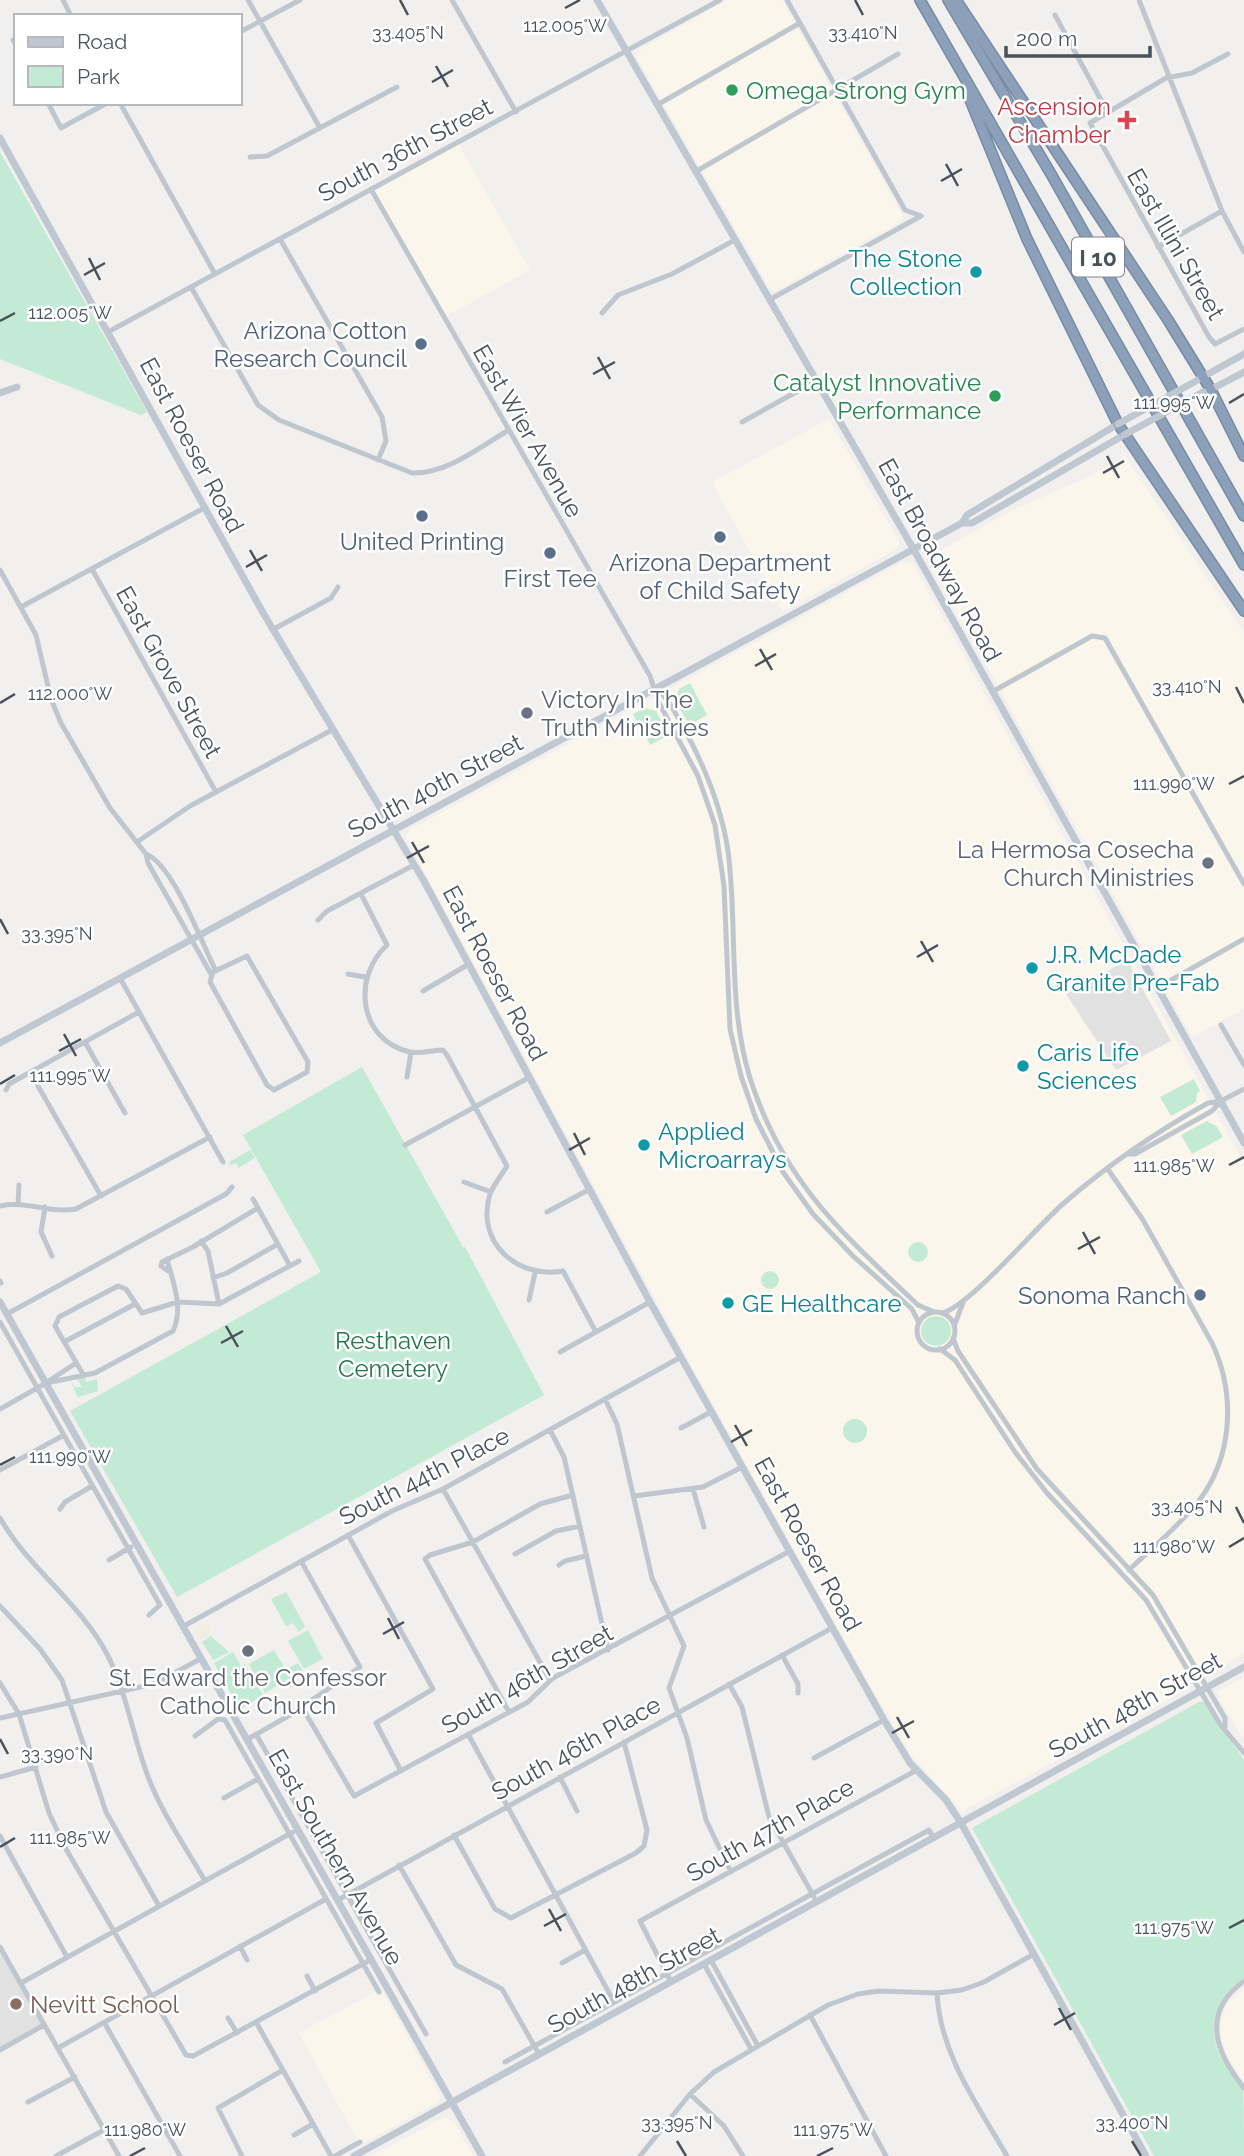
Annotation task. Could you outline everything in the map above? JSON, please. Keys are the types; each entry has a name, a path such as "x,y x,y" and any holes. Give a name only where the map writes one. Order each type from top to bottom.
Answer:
{"highway":[{"name":"I 10","path":"920,0 1244,565"},
{"name":"I 10","path":"948,0 1051,174 1244,516"},
{"path":"956,0 1200,379 1244,456"},
{"path":"952,56 1027,239 1118,424 1244,611"}],"main road":[{"name":"East Broadway Road","path":"597,0 914,550 1244,1143"},
{"name":"East Roeser Road","path":"0,138 272,630 414,865 650,1302 884,1720 916,1770 946,1800 961,1822 1146,2156"},
{"name":"South 40th Street","path":"0,1043 914,550 962,523 967,515 1118,424 1244,354"},
{"name":"South 40th Street","path":"962,523 971,523 1124,435 1244,372"},
{"path":"0,393 18,387"},
{"name":"East Southern Avenue","path":"0,1302 482,2156"},
{"name":"South 48th Street","path":"354,2156 1244,1667"}],"street":[{"path":"248,0 320,128"},
{"path":"242,31 300,0"},
{"path":"452,0 516,112"},
{"name":"South 36th Street","path":"108,332 720,0"},
{"path":"769,300 921,216 905,210 787,0"},
{"path":"1139,0 1222,211 1244,251"},
{"path":"1055,15 1107,111 1166,78 1192,73 1228,54"},
{"path":"657,105 800,23"},
{"path":"695,172 898,54"},
{"path":"250,157 267,156 397,87"},
{"path":"49,105 61,128 103,105"},
{"path":"121,105 215,274"},
{"name":"East Illini Street","path":"1107,111 1090,123 1215,344 1244,329"},
{"name":"East Wier Avenue","path":"372,191 656,688"},
{"path":"1158,247 1222,211"},
{"path":"280,239 382,417 386,441 378,460"},
{"path":"602,313 618,295 672,274 735,240"},
{"path":"191,287 258,405 279,420 412,473 424,473 444,467 507,431"},
{"path":"743,422 816,381"},
{"path":"21,607 204,508"},
{"name":"East Grove Street","path":"92,569 216,792"},
{"path":"0,570 36,635 51,699 61,723 110,808 146,854 153,857 166,874 212,974 270,1089 278,1088 303,1075 309,1067 247,956 212,974"},
{"path":"272,630 331,598 338,587"},
{"path":"992,692 1099,634 1109,643 1244,884"},
{"path":"656,688 666,697 692,744 722,820 730,885 736,1013 744,1056 765,1118 790,1167 829,1219 918,1305 942,1313 963,1303 1036,1229 1107,1168 1210,1112 1220,1101 1244,1088"},
{"path":"656,688 658,701 702,787 715,825 724,886 730,1029 741,1076 756,1119 783,1172 809,1208 845,1248 912,1309 919,1323 918,1332 922,1342 931,1349 940,1349 952,1356 1041,1485 1125,1574 1158,1617 1225,1718 1225,1726 1244,1753"},
{"path":"137,842 168,819 332,730"},
{"path":"318,920 414,865"},
{"path":"361,894 387,944 376,955 365,977 363,993 367,1015 379,1034 395,1046 411,1052 443,1050 507,1166 491,1192 488,1227 496,1245 509,1260 536,1273 563,1271 596,1332"},
{"path":"1157,988 1244,939"},
{"path":"423,992 469,964"},
{"path":"348,974 365,977"},
{"path":"120,978 223,1162"},
{"path":"6,1090 9,1084 139,1012"},
{"path":"1221,1025 1244,1065"},
{"path":"85,1042 125,1113"},
{"path":"407,1077 411,1052"},
{"path":"30,1072 100,1196"},
{"path":"405,1145 530,1077"},
{"path":"0,1206 18,1203 71,1210 210,1136"},
{"path":"1107,1168 1150,1232 1212,1343 1223,1371 1228,1400 1224,1446 1207,1489 1185,1516 1125,1574"},
{"path":"464,1182 491,1192"},
{"path":"18,1203 19,1185"},
{"path":"7,1314 226,1194 232,1187"},
{"path":"547,1212 590,1189"},
{"path":"253,1199 290,1266"},
{"path":"45,1207 41,1232 52,1256"},
{"path":"170,1272 161,1263 258,1208"},
{"path":"201,1241 208,1251 219,1304"},
{"path":"213,1278 278,1244"},
{"path":"46,1383 64,1377 84,1376 173,1331 179,1318 178,1302 167,1259"},
{"path":"84,1376 55,1322 117,1287 124,1287 142,1313 178,1302 219,1304 299,1261"},
{"path":"529,1300 536,1273"},
{"path":"560,1352 650,1302"},
{"path":"963,1303 954,1326 953,1338 958,1351 1029,1459 1064,1501 1131,1569 1169,1618 1204,1689"},
{"path":"64,1342 135,1304"},
{"path":"919,1323 934,1312"},
{"path":"942,1313 954,1326"},
{"path":"0,1322 160,1605 149,1615"},
{"path":"0,1342 8,1337"},
{"path":"940,1349 953,1338"},
{"name":"South 44th Place","path":"184,1626 392,1511 443,1489 681,1357"},
{"path":"0,1409 77,1365"},
{"path":"64,1377 77,1365"},
{"path":"968,1380 977,1387 990,1407 997,1411"},
{"path":"606,1399 618,1424 652,1578 684,1646 669,1688 687,1738 706,1820 731,1872"},
{"path":"681,1428 711,1412"},
{"path":"0,1470 72,1430"},
{"path":"550,1430 564,1457 608,1650"},
{"path":"634,1496 712,1484 742,1467"},
{"path":"60,1510 65,1502 92,1486"},
{"path":"443,1489 550,1680"},
{"path":"693,1489 704,1527"},
{"path":"509,1712 425,1559 430,1555 473,1542 540,1504 573,1495"},
{"path":"0,1518 13,1540 93,1632 108,1656 123,1691 154,1792 205,1881"},
{"path":"515,1554 556,1531 580,1526"},
{"path":"348,1535 433,1689 376,1723 401,1771"},
{"path":"109,1560 137,1544"},
{"name":"South 46th Street","path":"302,1707 354,1796 528,1702 550,1680 790,1551"},
{"path":"559,1566 565,1561 586,1556"},
{"path":"248,1739 302,1707 360,1667 301,1561"},
{"path":"0,1606 40,1649 62,1680 106,1812 159,1906"},
{"name":"South 46th Place","path":"338,1900 832,1628"},
{"path":"782,1655 798,1684 798,1693"},
{"path":"0,1718 154,1684 202,1658"},
{"path":"0,1683 19,1714 49,1813 66,1849 186,2055 193,2056 372,1959"},
{"path":"729,1684 742,1707 769,1818 817,1902"},
{"name":"East Southern Avenue","path":"195,1736 202,1728 222,1717 379,1992"},
{"path":"814,1758 884,1720"},
{"name":"East Southern Avenue","path":"256,1734 426,2034"},
{"path":"468,1734 614,2002"},
{"path":"454,1835 495,1909 506,1917 516,1917 556,1896 644,1846 647,1830 624,1742"},
{"path":"0,1777 36,1767"},
{"name":"South 47th Place","path":"667,1973 640,1921 916,1770"},
{"path":"560,1777 577,1811"},
{"path":"224,1798 258,1779"},
{"path":"21,1983 298,1829"},
{"name":"South 48th Street","path":"505,2062 929,1830 933,1837"},
{"path":"0,1836 67,1957"},
{"path":"399,1865 456,1965 502,1989 539,2054"},
{"path":"58,2048 326,1899"},
{"path":"240,1946 247,1960"},
{"path":"0,1947 119,2156"},
{"path":"562,1963 585,1950"},
{"path":"639,2156 691,2094 715,2072 810,2015 858,1994 937,1993 985,1982 1034,1954"},
{"path":"707,1962 758,2046"},
{"path":"707,1962 751,2049"},
{"path":"667,1973 671,1982"},
{"path":"307,1976 315,1991"},
{"path":"1244,1982 1223,2003 1216,2033 1223,2056 1244,2088"},
{"path":"937,1993 938,2013 949,2051 1007,2156"},
{"path":"810,2015 886,2156"},
{"path":"228,2018 237,2033"},
{"path":"104,2022 180,2156"},
{"path":"256,2022 333,2156 360,2142"},
{"path":"0,2050 44,2025"},
{"path":"242,2156 218,2108 283,2070"},
{"path":"28,2102 75,2077"},
{"path":"691,2094 724,2126 743,2156"},
{"path":"294,2135 313,2124"},
{"path":"55,2156 104,2130"}],"shaded area":[{"path":"727,0 782,0 903,216 902,221 775,291 770,289 637,58 639,50"},
{"path":"458,143 530,270 443,318 372,191"},
{"path":"829,419 900,543 895,550 782,612 712,482"},
{"path":"1125,456 1244,633 1244,1009 1192,1037 927,558 1013,510 1088,477"},
{"path":"903,562 913,564 1244,1163 1244,1653 1154,1708 962,1811 911,1755 867,1680 681,1347 406,838 409,830"},
{"path":"1127,960 1171,1041 1116,1070 1066,994"},
{"path":"1244,1677 1244,1739 1219,1699 1218,1692"},
{"name":"Nevitt School","path":"0,1947 44,2025 0,2050"},
{"path":"1244,1988 1244,2082 1230,2062 1221,2041 1221,2020 1227,2003"},
{"path":"381,1989 441,2097 437,2103 360,2145 299,2033"},
{"path":"445,2117 454,2122 473,2156 371,2156"}],"green space":[{"path":"0,152 147,412 141,415 0,359"},
{"path":"690,683 707,715 689,725 675,700 679,689"},
{"path":"645,708 656,711 669,735 650,745 633,714"},
{"name":"Resthaven Cemetery","path":"362,1067 465,1247 544,1395 177,1597 70,1411 321,1272 243,1135"},
{"path":"1194,1079 1200,1091 1197,1093 1196,1102 1171,1116 1160,1097"},
{"path":"1207,1121 1216,1126 1223,1137 1192,1154 1181,1135"},
{"path":"250,1150 255,1158 238,1168 237,1163 230,1165 229,1162"},
{"path":"918,1242 925,1245 928,1252 925,1259 918,1262 911,1259 908,1252 911,1245"},
{"path":"770,1271 778,1276 779,1280 774,1288 770,1289 762,1284 761,1280 766,1272"},
{"path":"936,1316 947,1320 951,1331 947,1342 936,1346 925,1342 921,1331 925,1320"},
{"path":"85,1378 86,1382 97,1379 98,1391 78,1397 71,1382 75,1387 82,1387 77,1379"},
{"path":"855,1419 864,1422 867,1431 864,1440 855,1443 846,1440 843,1431 846,1422"},
{"path":"286,1592 305,1626 299,1632 293,1623 286,1626 271,1599"},
{"path":"308,1630 323,1659 304,1669 288,1641"},
{"path":"211,1636 229,1652 213,1660 202,1642"},
{"path":"274,1650 286,1670 298,1663 303,1671 265,1693 249,1664"},
{"path":"233,1652 241,1666 245,1664 263,1695 240,1710 214,1663"},
{"path":"1199,1702 1204,1702 1244,1760 1244,1978 1234,1985 1220,2004 1214,2036 1224,2063 1243,2091 1244,2156 1154,2156 972,1828"}],"sand":[{"path":"203,1623 209,1625 209,1637 203,1639 197,1637 195,1631 197,1625"}],"place":[{"name":"Omega Strong Gym","path":"732,90"},
{"name":"Ascension Chamber","path":"1127,120"},
{"name":"The Stone Collection","path":"976,272"},
{"name":"Arizona Cotton Research Council","path":"421,344"},
{"name":"Catalyst Innovative Performance","path":"995,396"},
{"name":"United Printing","path":"422,516"},
{"name":"Arizona Department of Child Safety","path":"720,537"},
{"name":"First Tee","path":"550,553"},
{"name":"Victory In The Truth Ministries","path":"527,713"},
{"name":"La Hermosa Cosecha Church Ministries","path":"1208,863"},
{"name":"J.R. McDade Granite Pre-Fab","path":"1032,968"},
{"name":"Caris Life Sciences","path":"1023,1066"},
{"name":"Applied Microarrays","path":"644,1145"},
{"name":"Sonoma Ranch","path":"1200,1295"},
{"name":"GE Healthcare","path":"728,1303"},
{"name":"St. Edward the Confessor Catholic Church","path":"248,1651"},
{"name":"Nevitt School","path":"16,2004"}]}
